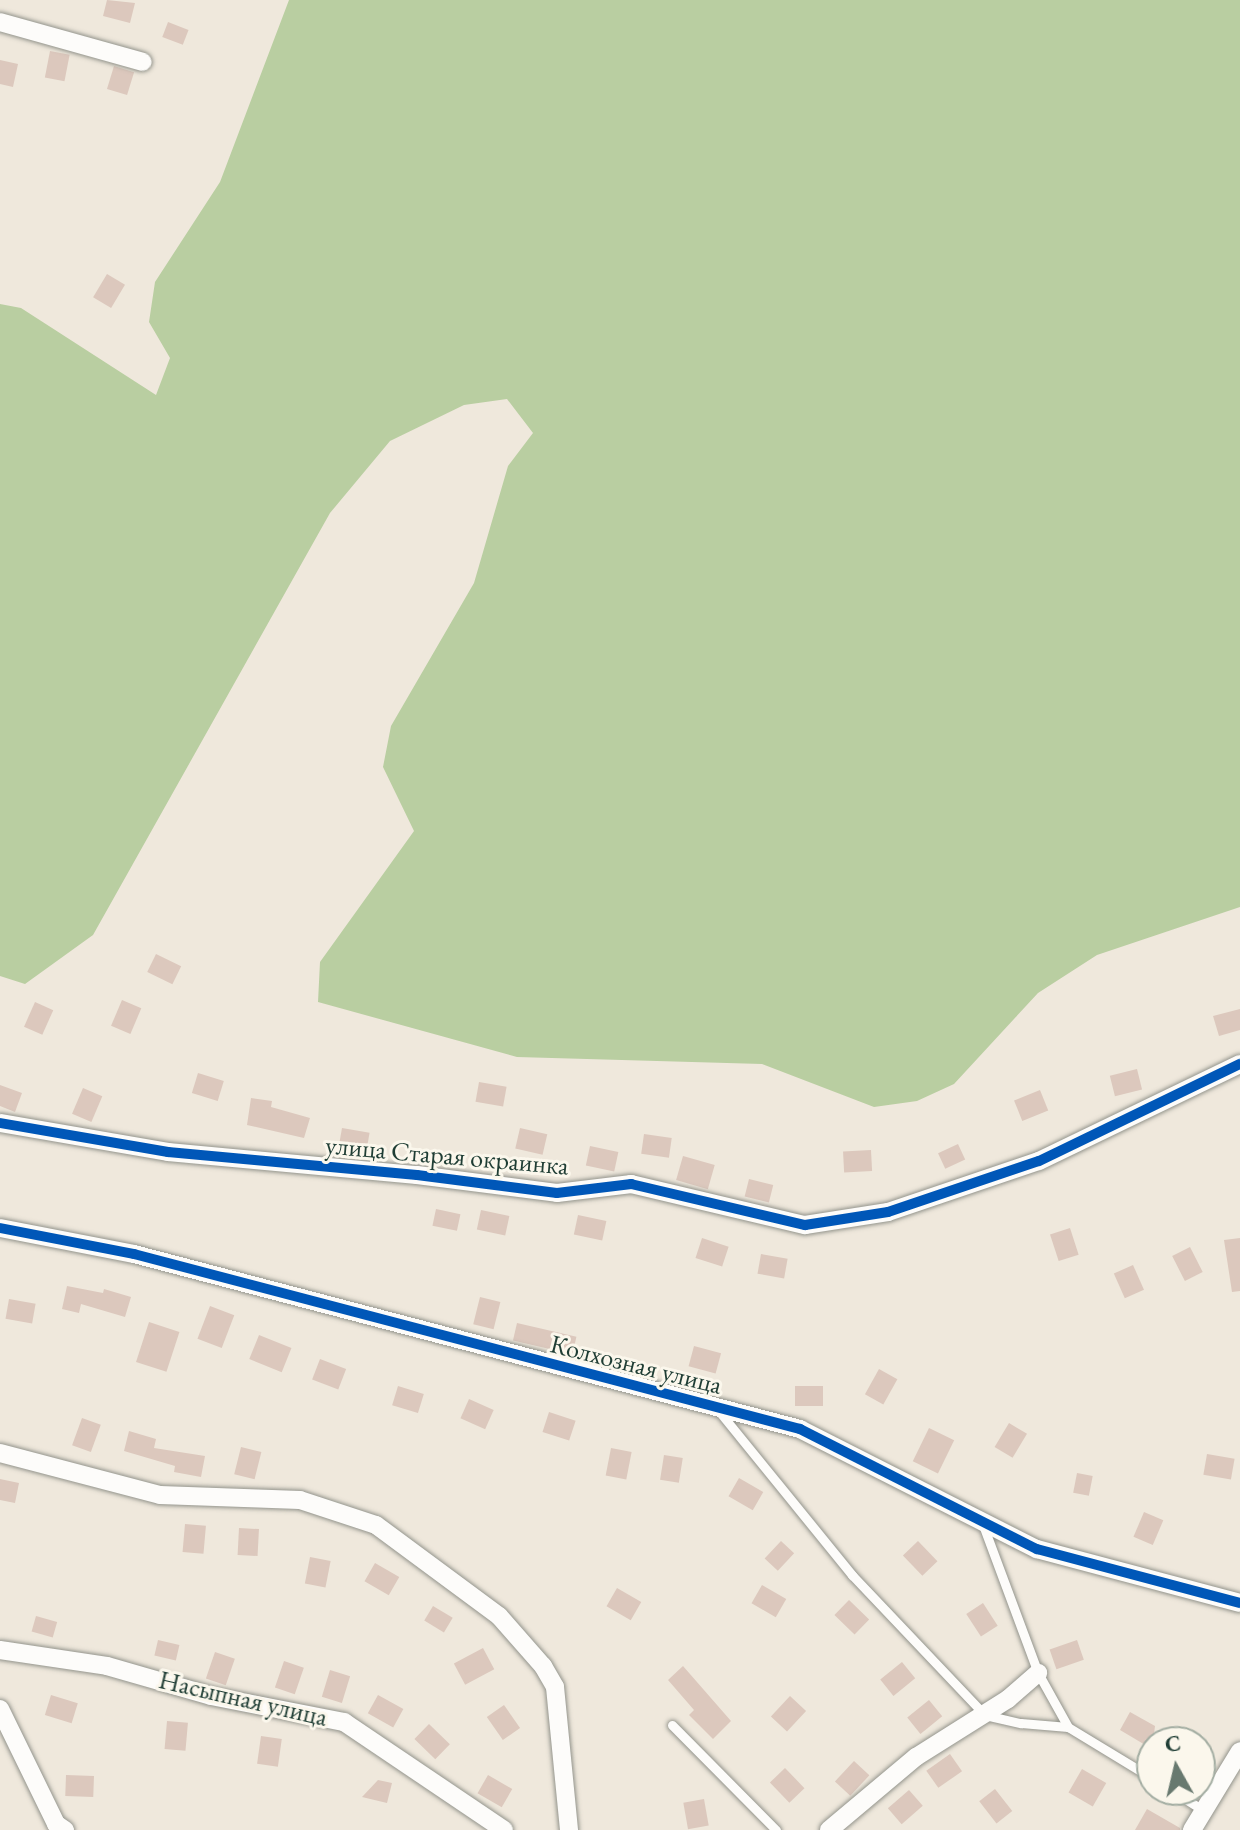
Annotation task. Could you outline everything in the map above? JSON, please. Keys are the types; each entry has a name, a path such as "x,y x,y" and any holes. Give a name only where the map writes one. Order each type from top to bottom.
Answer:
{"street":[{"path":"0,22 143,62"},
{"name":"улица Старая окраинка","path":"0,1123 168,1152 417,1175 557,1193 631,1184 805,1225 888,1212 1039,1161 1240,1064"},
{"name":"Колхозная улица","path":"0,1228 134,1254 800,1429 1037,1549 1240,1603"},
{"path":"0,1453 160,1495 300,1500 376,1525 499,1616 543,1666 555,1687 569,1830"},
{"name":"Насыпная улица","path":"0,1650 107,1666 211,1696 344,1722 504,1830"},
{"path":"829,1830 916,1757 985,1715 1038,1673"},
{"path":"0,1709 56,1824 65,1830"},
{"path":"1192,1830 1240,1751"}],"lane":[{"path":"716,1407 852,1575 985,1715 1021,1723 1068,1727 1136,1768"},
{"path":"982,1521 1038,1673 1068,1727"},
{"path":"672,1725 776,1830"},
{"path":"1197,1806 1202,1809"}],"green space":[{"path":"289,0 1240,0 1240,907 1097,955 1038,993 954,1084 917,1101 874,1107 762,1064 517,1057 318,1002 320,962 414,831 383,767 391,726 474,583 508,466 533,433 507,399 464,405 390,441 330,513 93,935 25,984 0,976 0,304 21,308 156,395 170,358 149,322 155,282 220,182"}],"building":[{"path":"107,0 135,3 130,23 103,16"},
{"path":"168,22 189,30 183,45 162,37"},
{"path":"50,51 70,55 64,81 45,78"},
{"path":"0,60 18,64 13,87 0,84"},
{"path":"114,66 134,72 127,95 107,89"},
{"path":"107,274 125,285 111,308 93,297"},
{"path":"156,954 181,966 172,984 147,972"},
{"path":"122,1000 141,1008 130,1034 111,1026"},
{"path":"35,1002 53,1010 42,1035 24,1027"},
{"path":"1240,1009 1240,1030 1219,1036 1213,1016"},
{"path":"1137,1069 1142,1089 1115,1096 1110,1076"},
{"path":"198,1073 224,1081 218,1101 192,1093"},
{"path":"479,1082 507,1087 503,1107 476,1102"},
{"path":"0,1085 22,1093 15,1112 0,1106"},
{"path":"83,1088 102,1096 91,1122 72,1114"},
{"path":"1040,1090 1048,1110 1022,1121 1014,1100"},
{"path":"251,1098 272,1101 271,1107 310,1118 304,1138 247,1125"},
{"path":"342,1128 370,1133 366,1154 338,1149"},
{"path":"520,1128 547,1134 543,1155 515,1148"},
{"path":"644,1134 672,1138 669,1158 641,1154"},
{"path":"958,1144 965,1159 945,1169 938,1153"},
{"path":"590,1146 618,1152 614,1172 586,1166"},
{"path":"871,1150 872,1171 844,1172 843,1151"},
{"path":"683,1156 715,1165 708,1189 676,1180"},
{"path":"749,1179 773,1185 769,1203 745,1196"},
{"path":"436,1209 460,1214 457,1231 432,1226"},
{"path":"481,1210 509,1216 505,1236 477,1230"},
{"path":"578,1215 606,1221 602,1241 574,1235"},
{"path":"1070,1228 1079,1255 1059,1261 1050,1234"},
{"path":"702,1238 729,1247 722,1267 696,1258"},
{"path":"1240,1238 1240,1291 1232,1292 1224,1240"},
{"path":"1190,1247 1203,1272 1185,1281 1172,1256"},
{"path":"761,1254 788,1259 784,1278 758,1274"},
{"path":"1133,1265 1144,1290 1125,1298 1114,1274"},
{"path":"67,1286 103,1293 104,1289 131,1297 125,1317 81,1304 79,1313 62,1309"},
{"path":"480,1297 500,1302 494,1329 473,1324"},
{"path":"9,1299 36,1304 32,1323 6,1319"},
{"path":"210,1306 234,1315 222,1348 197,1339"},
{"path":"149,1322 179,1332 166,1372 136,1362"},
{"path":"517,1323 576,1337 572,1354 513,1341"},
{"path":"259,1335 291,1348 282,1372 249,1359"},
{"path":"694,1346 721,1353 716,1374 689,1366"},
{"path":"320,1359 346,1369 338,1390 312,1380"},
{"path":"879,1369 897,1379 883,1405 865,1394"},
{"path":"398,1386 424,1394 418,1413 392,1405"},
{"path":"795,1386 823,1386 823,1406 795,1406"},
{"path":"469,1399 494,1410 485,1429 460,1418"},
{"path":"549,1412 576,1421 569,1441 543,1432"},
{"path":"82,1418 101,1425 91,1452 72,1445"},
{"path":"1009,1423 1027,1434 1013,1458 995,1447"},
{"path":"929,1428 954,1440 938,1474 913,1461"},
{"path":"129,1431 156,1439 154,1448 205,1456 201,1477 174,1472 175,1466 124,1451"},
{"path":"241,1447 261,1452 255,1479 234,1474"},
{"path":"611,1448 632,1452 626,1479 606,1475"},
{"path":"1207,1454 1235,1459 1231,1480 1203,1475"},
{"path":"664,1455 683,1458 679,1483 660,1480"},
{"path":"1077,1473 1093,1476 1089,1496 1073,1493"},
{"path":"739,1478 763,1492 753,1510 728,1496"},
{"path":"0,1479 19,1483 15,1503 0,1500"},
{"path":"1144,1512 1163,1520 1153,1545 1133,1537"},
{"path":"185,1524 206,1526 203,1554 183,1552"},
{"path":"239,1528 259,1529 258,1556 238,1555"},
{"path":"781,1541 794,1553 778,1571 765,1559"},
{"path":"918,1541 937,1561 922,1576 903,1556"},
{"path":"310,1557 331,1561 325,1588 305,1584"},
{"path":"375,1563 399,1577 389,1595 365,1581"},
{"path":"762,1585 786,1599 776,1617 752,1603"},
{"path":"617,1588 641,1602 631,1620 606,1606"},
{"path":"849,1600 869,1619 855,1635 834,1615"},
{"path":"983,1603 998,1626 981,1637 966,1614"},
{"path":"433,1606 453,1618 444,1632 424,1621"},
{"path":"36,1616 57,1622 53,1637 32,1631"},
{"path":"158,1640 179,1645 176,1661 154,1656"},
{"path":"1077,1640 1084,1660 1056,1669 1050,1649"},
{"path":"483,1648 494,1669 465,1685 454,1663"},
{"path":"215,1652 235,1659 226,1685 206,1678"},
{"path":"284,1661 304,1668 295,1694 275,1687"},
{"path":"902,1662 915,1678 893,1696 880,1680"},
{"path":"683,1666 731,1721 713,1739 689,1715 694,1710 668,1680"},
{"path":"330,1670 350,1676 342,1703 322,1697"},
{"path":"51,1695 78,1703 72,1723 45,1715"},
{"path":"378,1695 403,1709 393,1727 368,1713"},
{"path":"790,1696 806,1711 787,1731 771,1716"},
{"path":"929,1700 942,1716 920,1734 907,1718"},
{"path":"504,1705 520,1728 503,1740 487,1717"},
{"path":"1130,1712 1155,1726 1136,1726 1136,1740 1120,1730"},
{"path":"167,1721 188,1723 185,1751 165,1749"},
{"path":"429,1724 450,1744 435,1759 414,1739"},
{"path":"261,1736 282,1739 278,1767 257,1764"},
{"path":"950,1754 962,1771 938,1788 926,1771"},
{"path":"854,1761 869,1775 850,1796 835,1781"},
{"path":"785,1768 804,1788 789,1803 770,1783"},
{"path":"1082,1769 1106,1783 1093,1806 1068,1792"},
{"path":"66,1775 94,1776 93,1797 65,1796"},
{"path":"488,1775 512,1789 502,1807 478,1793"},
{"path":"378,1780 392,1783 387,1803 362,1797"},
{"path":"995,1789 1012,1811 996,1823 979,1801"},
{"path":"909,1790 923,1806 902,1824 888,1808"},
{"path":"704,1799 709,1826 688,1829 683,1803"},
{"path":"1147,1809 1180,1828 1180,1830 1135,1830"}],"cycle path":[{"path":"0,1123 168,1152 417,1175 557,1193 631,1184 805,1225 888,1212 1039,1161 1240,1064"},
{"path":"0,1228 134,1254 800,1429 1037,1549 1240,1603"}]}
